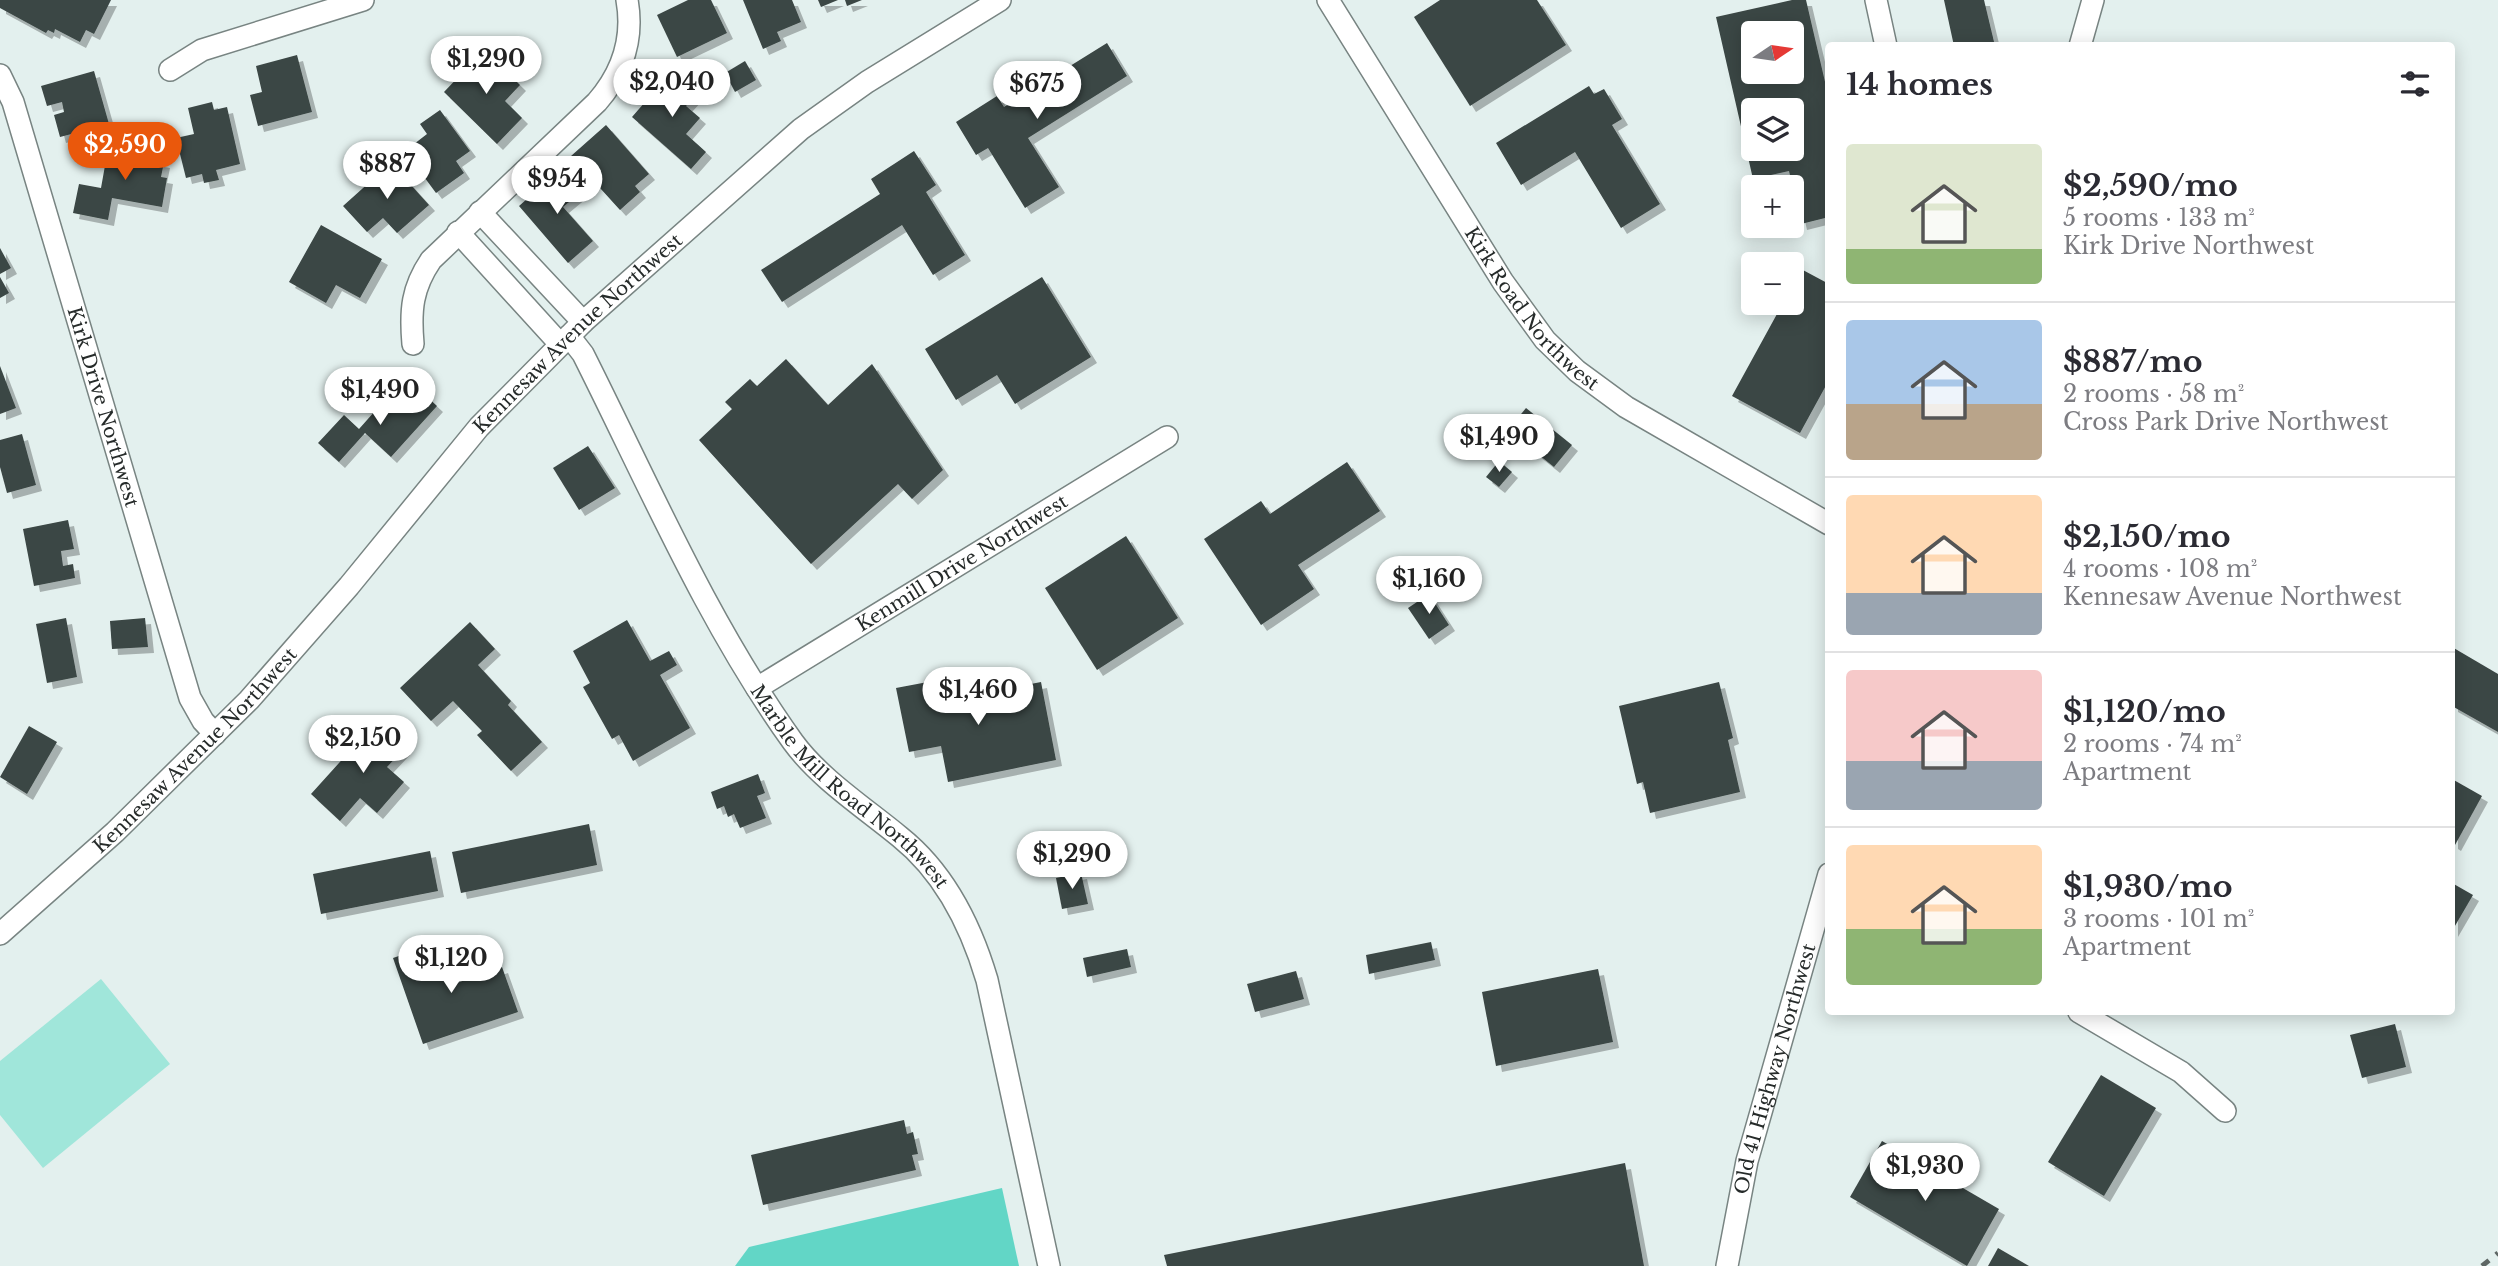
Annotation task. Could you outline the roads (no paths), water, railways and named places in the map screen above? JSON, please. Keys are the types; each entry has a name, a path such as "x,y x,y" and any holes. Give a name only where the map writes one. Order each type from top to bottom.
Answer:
{"street":[{"path":"170,70 202,50 363,0"},
{"path":"413,344 412,298 419,278 458,232 606,92 623,62 627,48 630,27 627,0"},
{"name":"Kennesaw Avenue Northwest","path":"0,933 115,832 215,734 314,628 480,427 571,334 801,129 866,82 1000,0"},
{"name":"Kirk Road Northwest","path":"1328,0 1503,282 1545,340 1577,371 1626,407 1825,522"},
{"path":"1876,0 1885,42"},
{"path":"2081,42 2093,0"},
{"name":"Kirk Drive Northwest","path":"0,75 8,86 190,698 215,734"},
{"path":"480,212 571,334"},
{"path":"458,232 571,334"},
{"name":"Marble Mill Road Northwest","path":"571,334 704,596 757,688 796,745 918,853 939,877 958,908 978,952 987,980 1049,1266"},
{"name":"Kenmill Drive Northwest","path":"757,688 1167,438"},
{"name":"Old 41 Highway Northwest","path":"1727,1266 1753,1135 1825,888"},
{"path":"2084,1015 2181,1072 2225,1111"}],"railway":[{"path":"2482,1266 2498,1253"}]}
